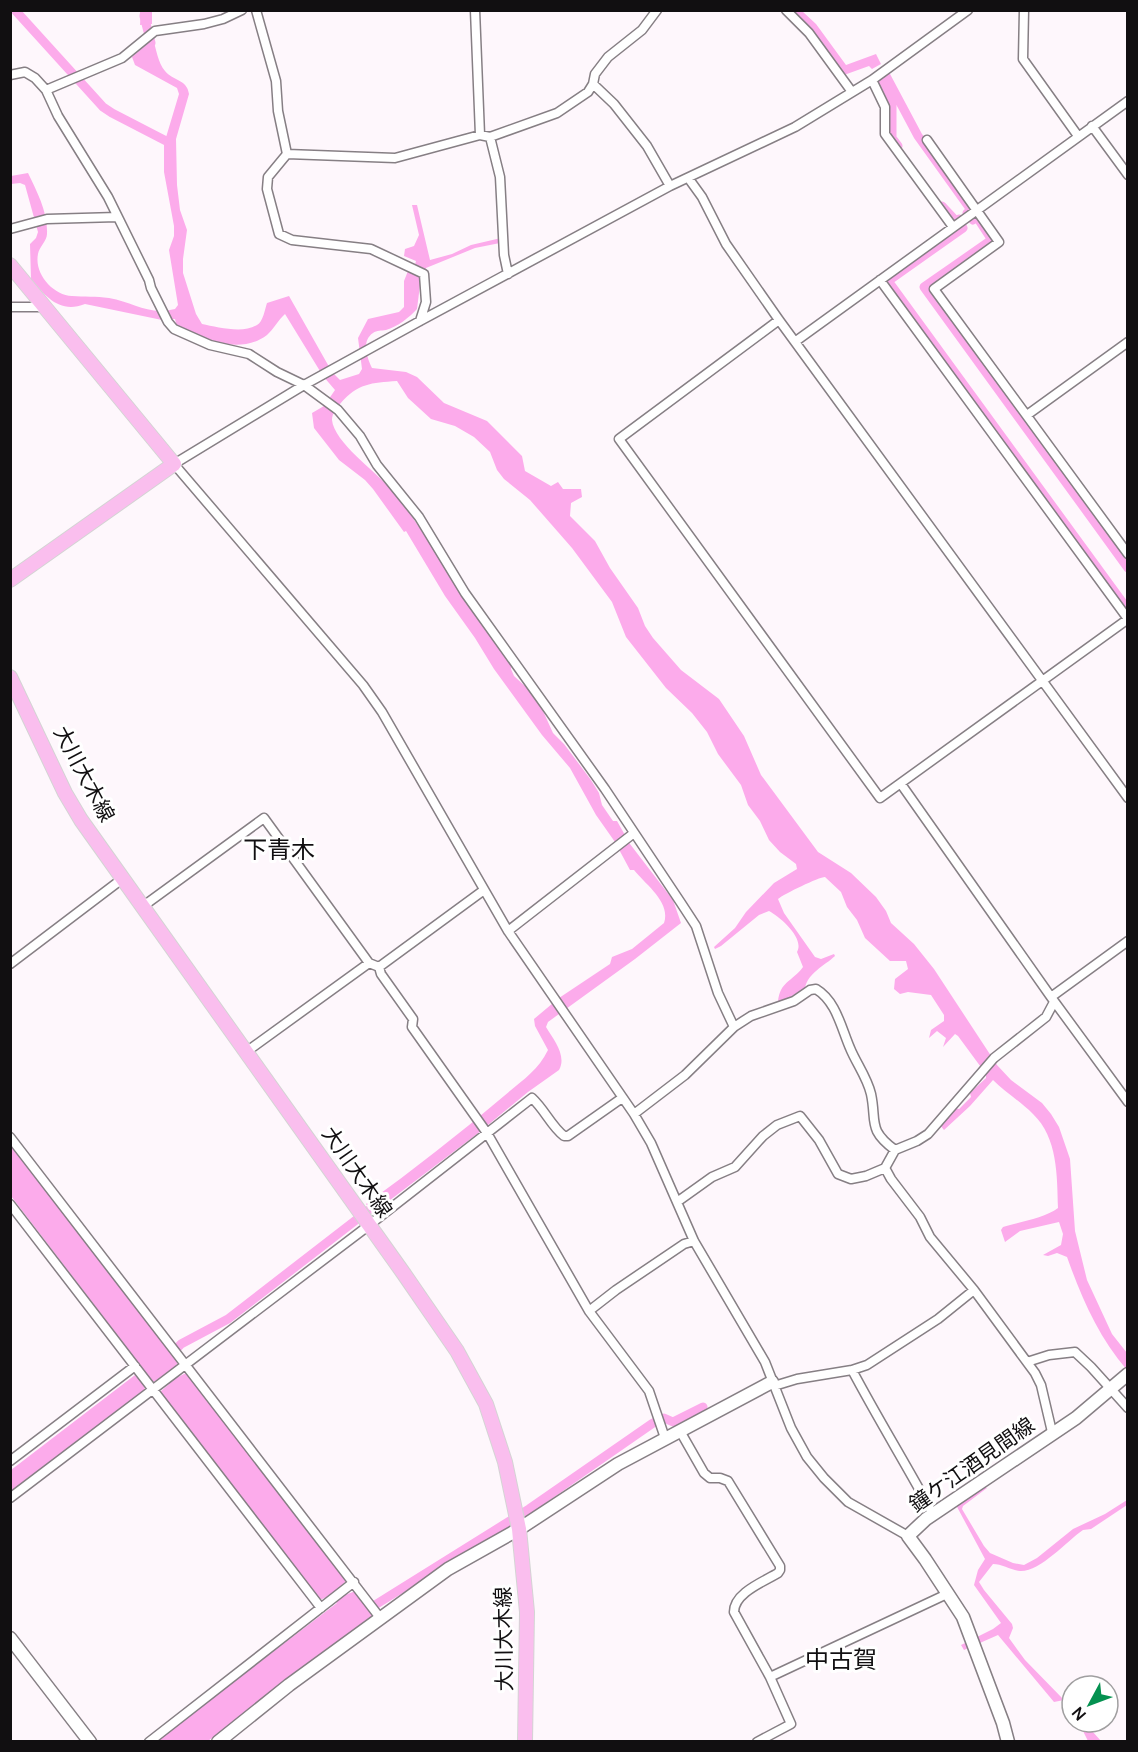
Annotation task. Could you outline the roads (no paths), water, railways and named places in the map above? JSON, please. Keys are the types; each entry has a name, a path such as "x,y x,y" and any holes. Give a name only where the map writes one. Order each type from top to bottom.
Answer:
{"main road":[{"path":"10,265 174,464 10,580"},
{"name":"大川大木線","path":"10,677 65,793 122,879 457,1351 486,1404 505,1462 518,1527 527,1612 525,1742"}],"street":[{"path":"46,90 122,58 155,31 204,24 223,19 242,10"},
{"path":"256,10 276,81 278,111 287,154"},
{"path":"475,10 480,135"},
{"path":"287,154 394,158 480,135 490,137 557,113 588,92 595,74 608,57 642,30 657,10"},
{"path":"786,10 809,33 852,92"},
{"path":"908,1536 848,1502 807,1457 791,1428 765,1362 694,1241 651,1143 565,1012 508,931 382,712 363,685 174,464 304,385 420,321 670,186 795,128 872,80 957,14 968,10"},
{"path":"1024,10 1023,59 1078,136"},
{"path":"10,75 25,72 35,78 46,90 58,116 86,160 117,217 168,322 174,329 210,345 249,354 277,372 304,385 338,410 360,436 388,481 419,518 465,593 559,723 696,926 718,993 734,1026"},
{"path":"872,80 885,107 885,134 956,225"},
{"path":"593,84 614,104 647,146 670,186"},
{"path":"796,341 1128,101"},
{"path":"1092,126 1128,175"},
{"path":"490,137 500,177 504,255 508,274"},
{"path":"927,140 976,213 999,242 934,289 1128,554"},
{"path":"287,154 268,177 267,189 279,234 292,240 371,249 424,274 426,302 420,321"},
{"path":"689,179 702,197 726,244 779,320 1128,798"},
{"path":"10,229 47,219 117,217"},
{"path":"779,320 618,439 880,798 1127,619 880,280"},
{"path":"10,307 45,307"},
{"path":"1027,416 1128,342"},
{"path":"901,784 1052,1000 1128,1102"},
{"path":"142,907 264,818 369,963 379,967"},
{"path":"508,931 632,834"},
{"path":"10,964 122,879"},
{"path":"379,967 484,890"},
{"path":"677,1202 712,1178 735,1167 763,1136 777,1125 800,1116 819,1140 838,1174 851,1179 885,1168 895,1150 928,1134 994,1058 1046,1017 1052,1000 1128,941"},
{"path":"246,1052 369,963"},
{"path":"379,967 381,974 413,1019 412,1027 487,1132 589,1311 649,1391 665,1438"},
{"path":"633,1114 685,1076 734,1026 757,1014 794,1001 810,990 816,989 823,993 834,1009 867,1084 872,1100 875,1130 895,1150"},
{"path":"10,1498 368,1226 532,1098 542,1107 557,1131 568,1136 622,1098"},
{"path":"10,1137 352,1584 368,1600 380,1617"},
{"path":"885,1168 920,1217 930,1237 974,1290 1027,1362 1041,1385 1052,1432"},
{"path":"10,1204 322,1607"},
{"path":"589,1311 684,1244 694,1241"},
{"path":"218,1742 289,1685 448,1569 618,1464 773,1384 852,1370 876,1360 956,1306 974,1290"},
{"path":"1027,1362 1049,1355 1075,1352 1128,1408"},
{"path":"10,1461 137,1369"},
{"path":"852,1370 933,1514"},
{"name":"鐘ケ江酒見間線","path":"1008,1742 963,1617 908,1536 933,1514 1076,1418 1127,1374"},
{"path":"680,1431 704,1473 710,1478 728,1481 780,1566 777,1573 739,1598 734,1605 734,1612 770,1677 791,1724 757,1742"},
{"path":"149,1742 352,1584"},
{"path":"770,1677 947,1594"},
{"path":"10,1638 90,1742"}],"waterway":[{"path":"15,10 103,107 170,143"},
{"path":"145,10 144,16 151,43"},
{"path":"898,146 892,138 892,106 878,78 885,74 918,136 971,210 967,213 973,220 977,217 990,237 990,241 924,287 1128,568"},
{"path":"942,206 956,221 959,219 963,228 888,281 1128,610"},
{"path":"170,1356 181,1344 228,1319 378,1203"},
{"path":"367,1610 529,1509 653,1423 664,1418 673,1422 703,1407"}],"district":[{"name":"下青木","path":"279,850"},
{"name":"中古賀","path":"841,1660"}]}
